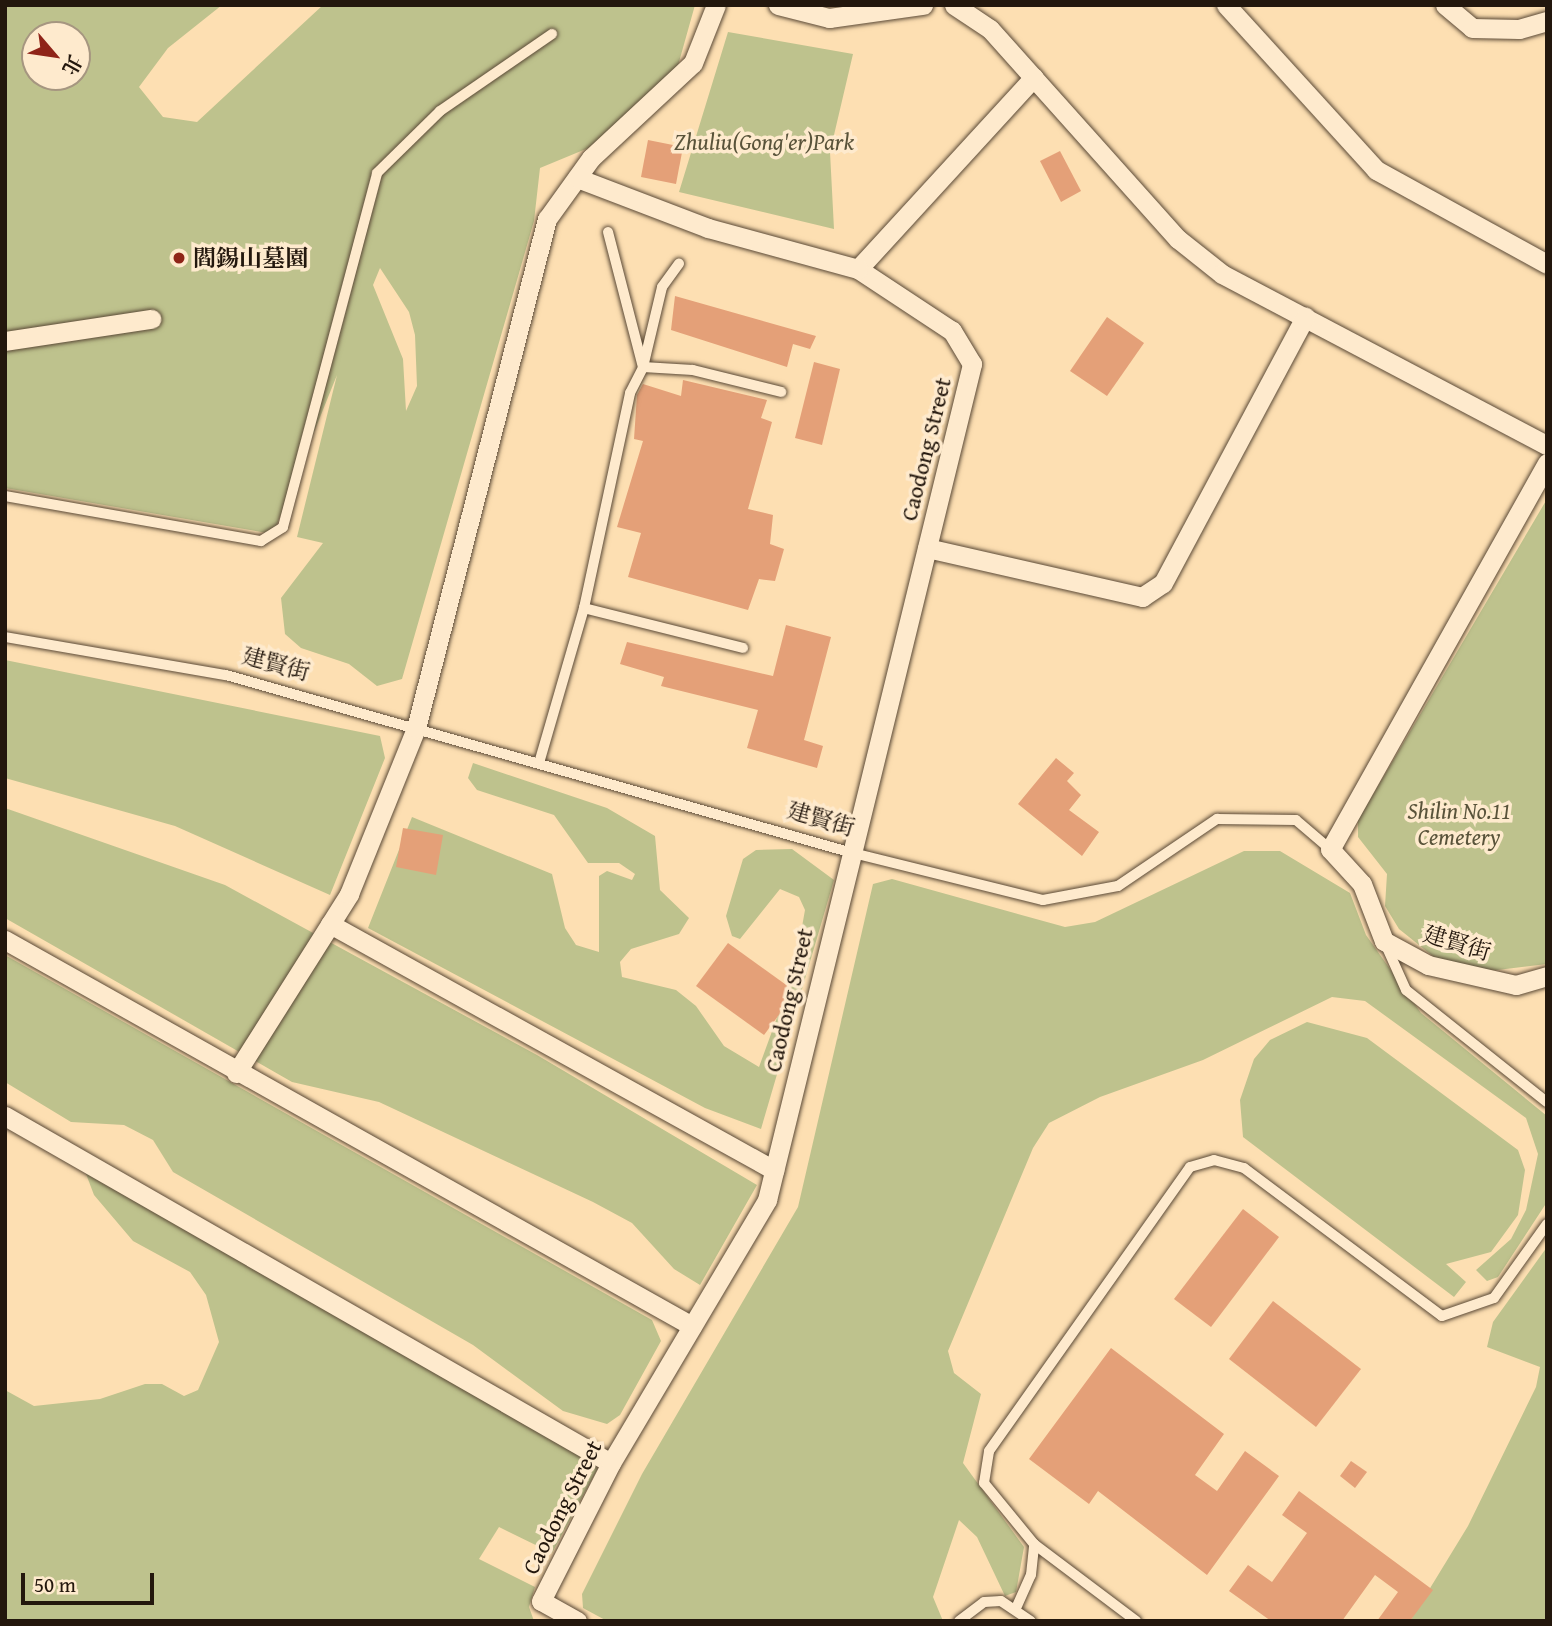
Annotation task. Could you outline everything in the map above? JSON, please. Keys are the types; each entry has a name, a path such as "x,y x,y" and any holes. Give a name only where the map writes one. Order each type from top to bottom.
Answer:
{"street":[{"path":"236,1073 349,894 416,728 547,219 577,178 693,63 716,5"},
{"path":"778,5 828,18 923,5"},
{"path":"954,5 990,29 1178,239 1222,274 1547,445"},
{"path":"1226,5 1376,170 1547,264"},
{"path":"1445,5 1472,27 1508,30 1547,21"},
{"path":"577,178 708,228 858,269 1034,77"},
{"name":"Caodong Street","path":"577,1621 541,1601 611,1463 766,1200 849,852 972,364 952,331 858,269"},
{"path":"927,548 1142,597 1163,583 1305,317"},
{"path":"5,341 151,319"},
{"path":"1331,849 1547,463"},
{"name":"建賢街","path":"1331,849 1362,884 1384,941 1428,965 1516,985 1547,976"},
{"path":"330,925 774,1170"},
{"path":"5,940 236,1073 692,1326"},
{"path":"5,1116 611,1463"}],"lane":[{"path":"5,496 261,541 283,527 377,173 440,111 552,34"},
{"path":"608,232 643,367"},
{"path":"539,763 584,608 630,393 643,367 662,287 679,264"},
{"path":"643,367 694,370 781,392"},
{"path":"584,608 743,648"},
{"name":"建賢街","path":"5,637 226,676 849,852 1043,900 1118,886 1217,819 1296,820 1331,849"},
{"path":"1384,941 1406,990 1547,1102"},
{"path":"1136,1621 1034,1544 984,1483 989,1451 1190,1167 1214,1160 1244,1168 1441,1316 1494,1298 1547,1224"},
{"path":"1017,1606 1031,1575 1034,1544"},
{"path":"959,1621 984,1602 1017,1606 1031,1621"}],"green space":[{"path":"5,5 222,5 168,48 139,87 163,117 197,122 323,5 695,5 672,87 598,144 540,168 534,221 402,679 377,686 349,664 301,648 285,634 281,598 323,543 297,537 337,375 273,534 5,488","holes":["380,268 409,312 415,335 417,386 406,411 403,359 373,285"]},
{"name":"Zhuliu(Gong'er)Park","path":"728,32 853,54 830,152 834,229 679,192"},
{"name":"Shilin No.11 Cemetery","path":"1547,499 1547,964 1473,973 1434,957 1399,929 1385,906 1387,874 1358,837 1358,820"},
{"path":"5,660 380,736 385,758 330,895 175,826 5,778"},
{"path":"473,763 607,808 655,836 660,890 689,918 679,934 631,949 620,962 622,977 676,990 696,1006 724,1046 759,1067 794,971 805,910 799,897 780,889 740,939 732,936 726,916 743,859 756,850 792,849 834,880 761,1129 705,1108 368,928 412,817 552,874 565,928 576,945 599,952 599,876 607,871 632,880 635,874 619,863 588,863 554,815 477,790 468,778"},
{"path":"5,808 225,885 537,1055 757,1185 700,1285 674,1269 632,1223 593,1202 379,1102 292,1082 5,918"},
{"path":"1244,851 1280,851 1350,893 1366,935 1421,1013 1547,1116 1547,1202 1498,1277 1487,1281 1476,1270 1511,1239 1526,1210 1538,1154 1526,1118 1365,1001 1332,997 1203,1060 1100,1097 1049,1123 1033,1148 948,1351 954,1373 981,1394 963,1463 1024,1547 1016,1592 1005,1596 977,1537 959,1520 933,1597 943,1621 607,1621 583,1608 582,1594 642,1474 798,1207 873,884 892,879 1065,927 1095,922"},
{"path":"5,955 652,1320 661,1341 620,1415 607,1424 563,1411 473,1345 173,1172 153,1140 124,1125 71,1122 5,1082"},
{"path":"1307,1022 1367,1038 1518,1150 1525,1170 1518,1215 1491,1252 1446,1264 1466,1282 1454,1297 1243,1137 1240,1100 1254,1059 1270,1040"},
{"path":"83,1166 595,1461 597,1470 552,1553 499,1527 479,1559 535,1587 529,1607 534,1621 5,1621 5,1390 34,1406 100,1399 145,1384 162,1384 184,1396 198,1390 219,1342 206,1295 190,1272 133,1241 94,1195"},
{"path":"1547,1247 1547,1621 1410,1621 1468,1526 1536,1387 1540,1367 1487,1347 1493,1322"}],"building":[{"path":"648,140 683,147 676,184 641,177"},
{"path":"1060,151 1081,191 1061,202 1040,161"},
{"path":"675,296 816,336 810,349 793,344 787,367 671,330"},
{"path":"1107,317 1144,343 1107,396 1070,371"},
{"path":"814,362 840,369 822,445 795,438"},
{"path":"683,380 767,400 761,418 772,422 748,509 773,515 770,544 784,549 775,581 759,579 748,610 628,577 641,533 617,527 643,441 634,439 637,395 643,384 681,396"},
{"path":"786,625 831,637 804,740 823,746 817,768 747,748 758,710 661,686 664,677 620,664 627,642 773,676"},
{"path":"1056,758 1074,773 1067,781 1081,795 1069,810 1099,832 1082,856 1018,804"},
{"path":"403,828 443,835 436,875 396,867"},
{"path":"728,943 796,992 764,1035 696,986"},
{"path":"1243,1209 1279,1237 1211,1327 1174,1299"},
{"path":"1273,1301 1361,1369 1316,1427 1229,1359"},
{"path":"1111,1348 1224,1434 1195,1475 1217,1491 1245,1451 1279,1476 1207,1575 1098,1491 1089,1504 1029,1459"},
{"path":"1351,1461 1367,1472 1355,1488 1340,1476"},
{"path":"1299,1491 1433,1590 1410,1621 1377,1621 1398,1592 1375,1575 1342,1621 1271,1621 1229,1591 1248,1565 1272,1582 1307,1533 1282,1515"}],"place":[{"name":"閻錫山墓園","path":"179,258"}]}
